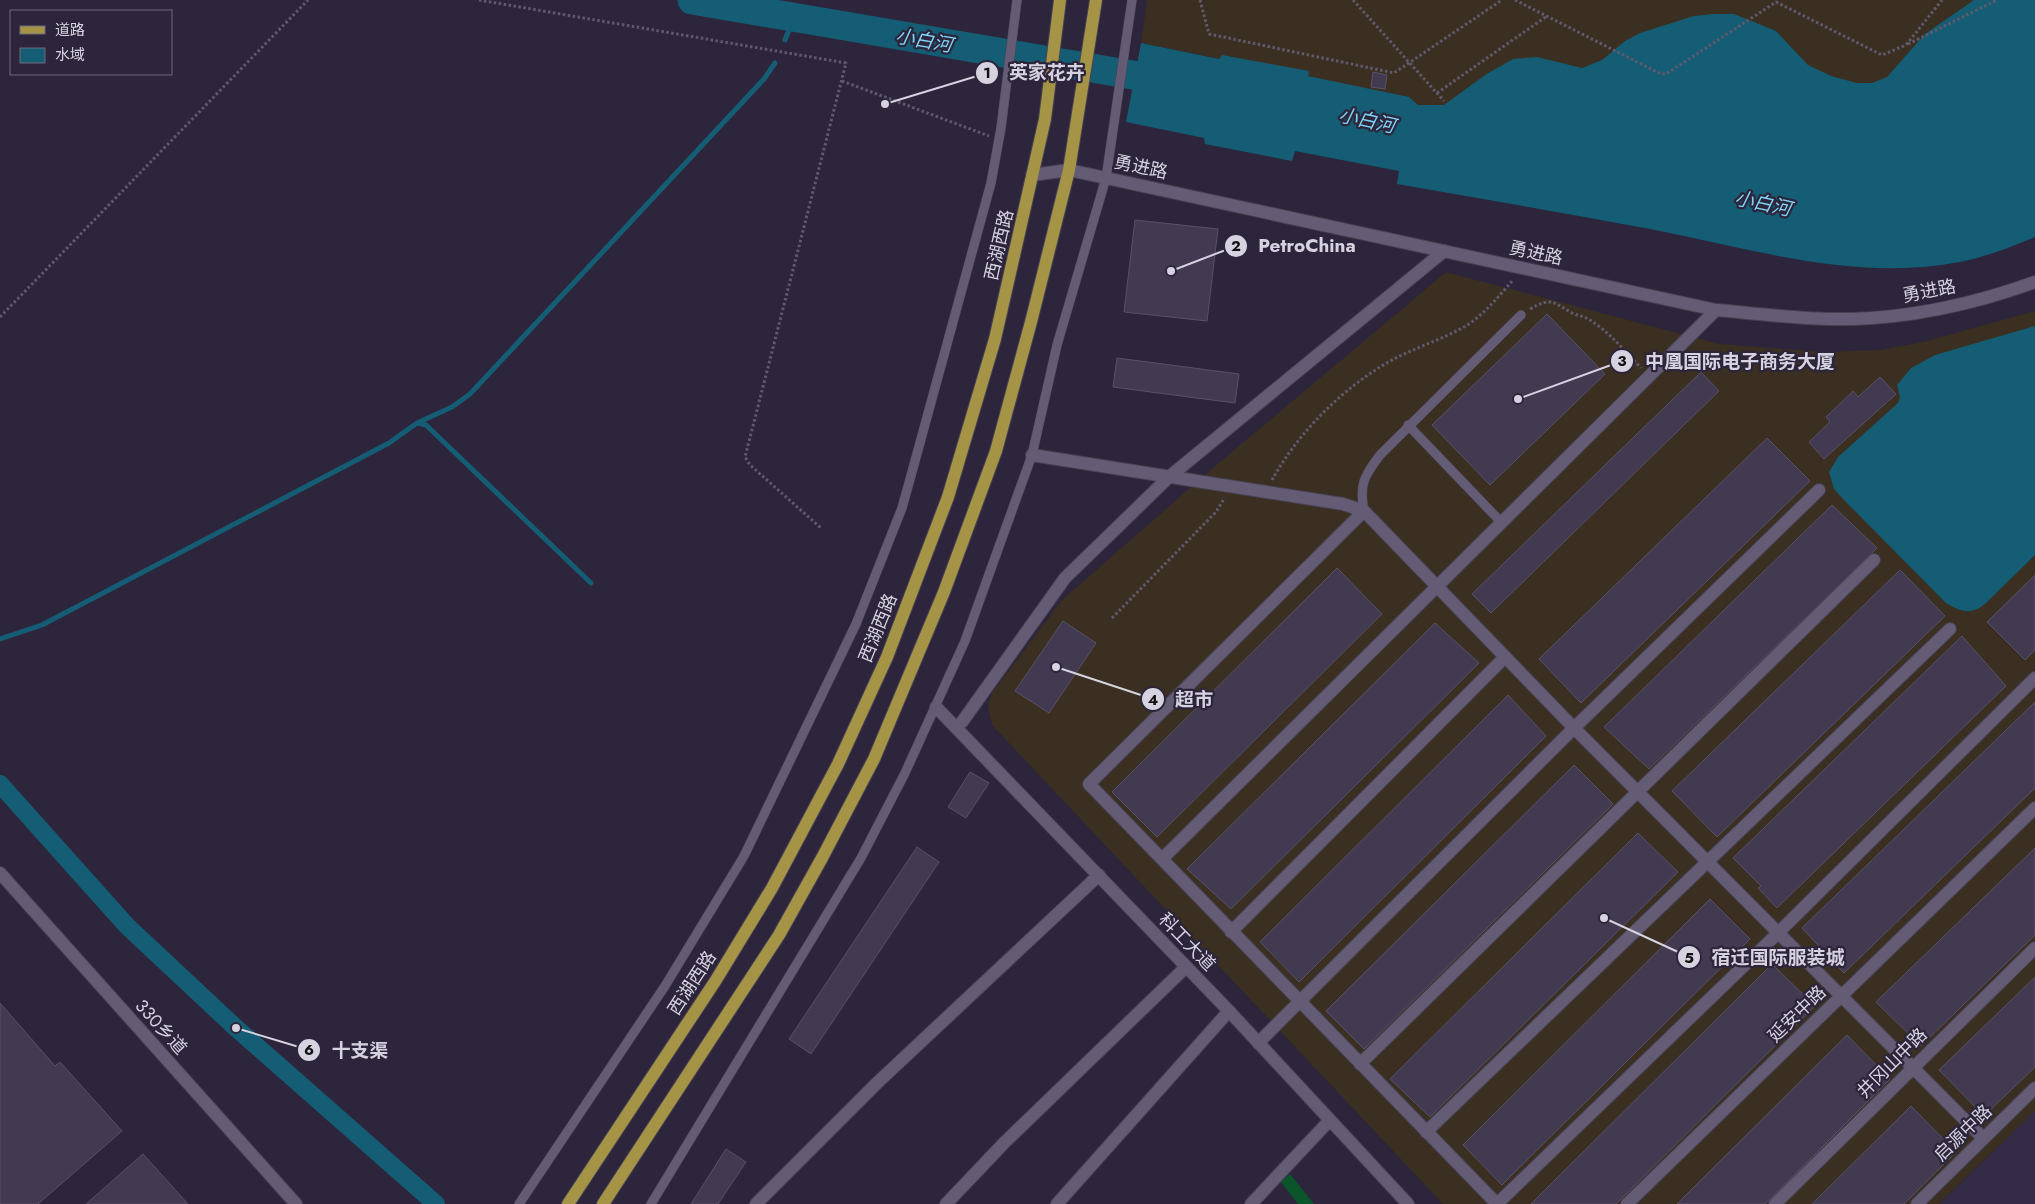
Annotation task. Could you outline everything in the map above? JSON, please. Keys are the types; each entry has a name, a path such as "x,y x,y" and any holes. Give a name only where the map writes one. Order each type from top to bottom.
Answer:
{"main road":[{"name":"西湖西路","path":"568,1204 716,980 772,888 838,764 887,657 948,497 995,338 1045,119 1060,0"},
{"path":"603,1204 779,935 874,759 944,592 996,451 1070,170 1096,0"}],"street":[{"name":"勇进路","path":"1032,175 1070,170 1716,310 1794,318 1853,319 1923,313 2008,292 2035,282"},
{"path":"962,722 1065,578 1168,477 1444,251"},
{"path":"1162,859 1716,310"},
{"path":"1032,455 1343,504 1364,511 1574,728 1983,1138"},
{"path":"1258,1043 1574,728 1819,490"},
{"path":"1364,511 1089,784 1496,1204 1778,932 2035,678"},
{"path":"1360,1064 1874,560"},
{"path":"1426,1132 1950,629"},
{"path":"1231,932 1505,657"},
{"name":"科工大道","path":"936,708 1229,1011 1408,1204"},
{"name":"延安中路","path":"1627,1204 2035,808"},
{"name":"330乡道","path":"0,873 296,1204"},
{"path":"756,1204 877,1084 1099,875"},
{"name":"井冈山中路","path":"1775,1204 2035,948"},
{"path":"946,1204 1004,1143 1186,967"},
{"path":"1057,1204 1229,1011"},
{"name":"启源中路","path":"1916,1204 2035,1088"},
{"path":"1251,1204 1330,1120"}],"lane":[{"path":"519,1204 665,986 744,856 856,624 902,508 990,183 1001,128 1017,0"},
{"path":"651,1204 857,865 936,708 965,641 1032,455 1057,345 1106,178 1132,0"},
{"path":"1364,511 1360,493 1366,473 1408,424 1521,315"},
{"path":"1408,424 1501,522"}],"path":[{"path":"0,317 308,0"},
{"path":"479,0 846,63 745,457 750,465 822,528"},
{"path":"1200,0 1209,34 1394,73 1502,0"},
{"path":"1353,0 1444,101"},
{"path":"1515,0 1661,74 1666,74 1778,1 1882,55 1997,0"},
{"path":"1906,45 1942,0"},
{"path":"1437,93 1547,16"},
{"path":"842,81 999,140"},
{"path":"1265,492 1280,467 1311,427 1350,388 1386,363 1465,326 1497,298 1524,268"},
{"path":"1521,315 1540,304 1550,302 1560,304 1570,312 1587,318 1600,326 1649,376"},
{"path":"1112,618 1216,512 1228,486"}],"shaded area":[{"path":"1147,0 2035,0 1785,190 1220,59 1141,43"},
{"path":"1446,272 1719,344 1824,352 1880,350 1923,342 2035,311 2035,1111 1939,1204 1443,1204 992,725 988,708 992,693 1062,600 1214,467"},
{"path":"2035,1111 2035,1204 1939,1204"}],"green space":[{"path":"1290,1174 1314,1204 1298,1204 1281,1182"}],"water":[{"path":"1974,0 2035,0 2035,237 1989,255 1960,262 1921,267 1882,268 1843,266 1765,254 1650,229 1397,184 1399,171 1295,151 1292,161 1205,144 1204,138 1126,122 1141,43 1219,59 1222,55 1309,71 1308,76 1409,97 1418,105 1444,105 1485,75 1513,59 1537,57 1582,68 1602,60 1625,41 1640,33 1694,16 1734,14 1776,31 1808,65 1831,76 1857,83 1872,83 1887,77 1925,34"},
{"path":"2035,326 2035,555 1985,604 1975,610 1961,610 1946,603 1843,499 1834,489 1829,472 1838,457 1898,403 1900,397 1897,385 1911,368 1935,355"}],"building":[{"path":"1373,72 1387,75 1385,89 1371,87"},
{"path":"1135,220 1218,229 1207,321 1124,312"},
{"path":"1547,314 1605,374 1490,485 1432,425"},
{"path":"1117,358 1239,374 1235,403 1113,387"},
{"path":"1701,372 1719,391 1491,613 1472,594"},
{"path":"1880,377 1896,394 1824,459 1809,442 1830,422 1826,417 1853,391 1858,397"},
{"path":"1767,438 1810,481 1581,703 1539,659"},
{"path":"1832,505 1877,548 1649,769 1604,727"},
{"path":"1337,568 1382,614 1157,837 1112,792"},
{"path":"1900,570 1945,616 1717,837 1672,791"},
{"path":"2035,575 2035,650 2025,660 1987,622"},
{"path":"1063,621 1096,643 1049,713 1015,691"},
{"path":"1435,623 1479,663 1231,909 1187,869"},
{"path":"1962,636 2006,686 1777,908 1758,888 1761,886 1733,858"},
{"path":"1508,695 1546,736 1299,982 1260,942"},
{"path":"2035,702 2035,788 1844,973 1802,928"},
{"path":"1574,765 1613,804 1364,1049 1326,1011"},
{"path":"970,772 989,783 966,818 948,807"},
{"path":"1638,833 1678,872 1430,1117 1390,1079"},
{"path":"917,847 939,862 811,1054 789,1039"},
{"path":"2035,848 2035,935 1921,1046 1876,1002"},
{"path":"1710,899 1750,939 1502,1185 1463,1145"},
{"path":"1772,964 1815,1006 1616,1204 1531,1204"},
{"path":"2035,977 2035,1067 1984,1116 1939,1070"},
{"path":"0,1003 55,1066 60,1062 122,1131 38,1204 0,1204"},
{"path":"1847,1035 1890,1079 1765,1204 1677,1204"},
{"path":"1911,1106 1956,1152 1904,1204 1812,1204"},
{"path":"726,1149 746,1162 718,1204 691,1204"},
{"path":"143,1154 188,1204 86,1204"}],"waterway":[{"name":"小白河","path":"692,0 1174,82"},
{"path":"785,40 794,17"},
{"path":"417,423 452,407 470,394 764,79 775,63"},
{"path":"0,639 42,625 389,443 417,423 426,425 591,583"},
{"path":"0,784 127,926 236,1028 436,1204"}],"place":[{"name":"英家花卉","path":"885,104"},
{"name":"PetroChina","path":"1171,271"},
{"name":"中凰国际电子商务大厦","path":"1518,399"},
{"name":"超市","path":"1056,667"},
{"name":"宿迁国际服装城","path":"1604,918"},
{"name":"十支渠","path":"236,1028"}]}
